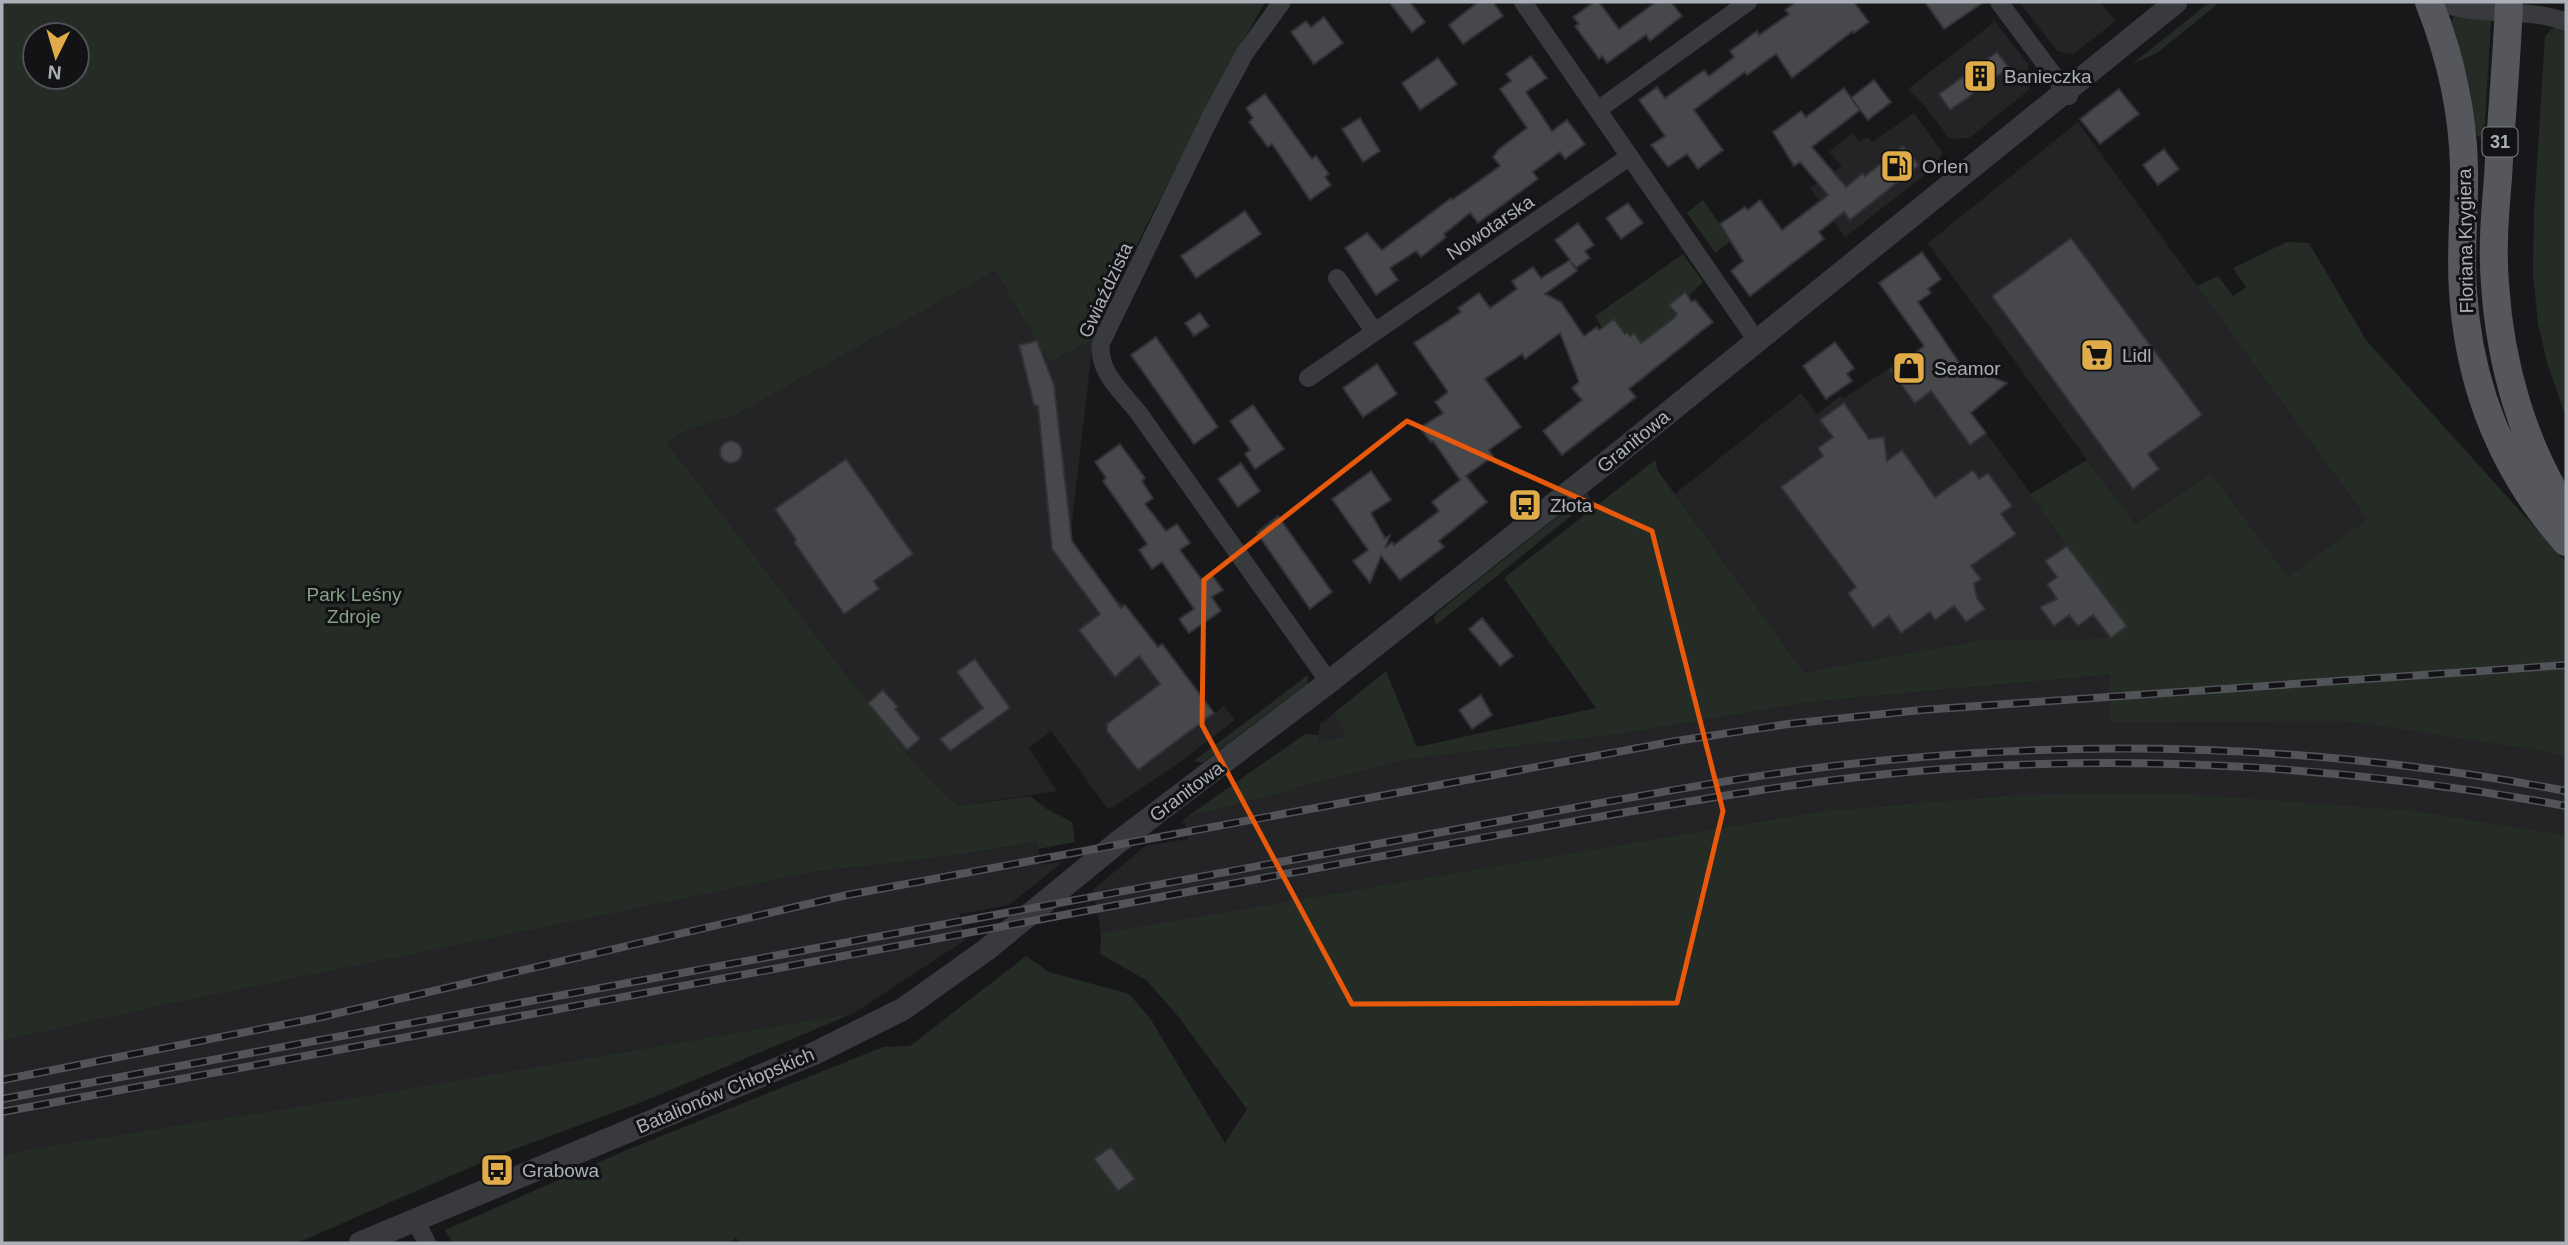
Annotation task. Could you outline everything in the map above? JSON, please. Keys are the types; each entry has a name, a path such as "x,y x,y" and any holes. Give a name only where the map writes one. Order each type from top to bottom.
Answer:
{"main road":[{"name":"Floriana Krygiera","path":"2429,2 2451,69 2461,122 2464,170 2461,256 2463,293 2468,335 2478,380 2490,421 2514,472 2533,503 2566,542"},
{"name":"Floriana Krygiera","path":"2509,8 2494,228 2497,309 2505,358 2525,428 2542,469 2566,511"}],"street":[{"name":"Gwiaździsta","path":"1282,2 1245,53 1212,114 1101,343 1099,355 1104,369 1138,412 1329,682"},
{"path":"1523,2 1757,341"},
{"path":"1599,109 1748,2"},
{"path":"1999,2 2067,94"},
{"name":"Granitowa","path":"1017,925 1117,843 1329,682 2067,94 2176,2"},
{"path":"2439,2 2464,10 2509,8 2566,22"},
{"name":"Nowotarska","path":"1308,378 1629,157"},
{"path":"1336,278 1374,331"},
{"name":"Batalionów Chłopskich","path":"360,1243 844,1040 931,991 1017,925"},
{"path":"415,1220 427,1243"}],"highlighted area":[{"path":"1407,421 1652,531 1723,811 1677,1003 1352,1004 1202,725 1204,580"}],"shaded area":[{"path":"2019,2 2100,2 2116,21 2073,54 2057,51"},
{"path":"1993,19 2028,64 2030,89 1969,138 1950,139 1908,89 1993,23"},
{"path":"1914,113 1943,153 1930,171 1845,237 1810,188 1842,166 1829,152 1852,133 1859,142 1868,137 1872,142"},
{"path":"2078,122 2367,519 2288,578 2211,473 2134,524 1928,243"},
{"path":"995,271 1049,362 1093,341 1070,539 1113,597 1125,605 1158,647 1162,644 1215,713 1224,706 1235,720 1176,765 1113,807 1107,808 1051,731 1029,748 1057,791 957,806 917,766 667,443 689,429 732,417"},
{"name":"Seamor","path":"1923,346 2127,626 2111,638 1982,640 1804,672 1675,494 1801,393 1817,415 1840,396 1844,398"},
{"path":"2111,675 2566,757 2566,835 2417,811 2012,795 1821,811 1101,933 1093,890 1145,846 1188,839 1185,823 1181,824 1185,818 1403,760 1621,734 1811,702"},
{"path":"1334,713 1348,737 1317,741 1320,724"},
{"path":"1038,842 1041,865 1064,861 1009,905 960,914 964,941 854,1013 370,1095 23,1150 2,1156 2,1041 174,1003 814,872 951,856"}],"green space":[{"name":"Park Leśny Zdroje","path":"2,2 1265,2 1228,67 1144,230 1093,341 1049,362 995,271 732,417 689,429 667,443 917,766 957,806 1030,796 1047,809 1072,822 1075,842 1038,849 1037,842 951,856 814,872 174,1003 2,1041"},
{"path":"2210,2 2220,2 2157,53 2132,64"},
{"path":"2455,16 2488,19 2491,22 2482,138 2477,136 2469,83 2451,21"},
{"path":"2555,26 2566,30 2566,418 2547,362 2538,324 2533,274 2545,36"},
{"path":"1703,200 1731,241 1715,253 1687,213"},
{"path":"2287,242 2309,243 2366,340 2566,562 2566,757 2544,751 2347,721 2109,722 2110,675 1811,702 1621,734 1403,760 1185,818 1305,734 1318,735 1318,741 1347,737 1334,713 1386,671 1417,747 1596,708 1504,578 1655,460 1658,471 1804,672 1982,640 2111,638 2126,627 2030,494 2087,460 2135,524 2211,473 2288,577 2367,519 2197,286 2218,276 2233,296 2246,287 2233,268"},
{"path":"1683,254 1703,282 1688,296 1684,292 1671,303 1678,313 1674,317 1676,321 1641,343 1627,332 1602,328 1595,316"},
{"path":"1587,493 1591,500 1436,625 1434,618 1437,613"},
{"path":"1308,675 1307,684 1202,763 1194,761"},
{"path":"2172,793 2417,811 2566,835 2566,1243 740,1243 736,1238 729,1243 453,1243 445,1230 629,1149 883,1047 910,1046 1026,956 1049,972 1129,994 1150,1018 1225,1143 1247,1109 1177,1015 1146,980 1100,954 1101,933 1821,811 2012,795"},
{"path":"854,1013 642,1102 501,1154 297,1243 2,1243 2,1156 23,1150 370,1095"}],"building":[{"path":"1389,2 1410,2 1425,22 1412,32"},
{"path":"1478,2 1493,2 1503,16 1463,44 1449,25"},
{"path":"1594,2 1599,2 1619,29 1656,2 1671,2 1682,16 1650,41 1646,35 1607,63 1602,56 1599,59 1575,26 1579,24 1573,17"},
{"path":"1796,2 1854,2 1869,22 1854,33 1853,31 1792,78 1776,54 1747,75 1745,72 1694,110 1723,150 1698,169 1687,154 1668,167 1651,145 1665,136 1639,100 1657,87 1665,98 1704,70 1709,76 1734,57 1730,51 1757,31 1759,35 1789,14 1785,10"},
{"path":"1925,2 1984,2 1944,29"},
{"path":"1324,17 1343,43 1314,64 1291,32 1306,21 1311,27"},
{"name":"Banieczka","path":"1997,52 2009,68 1950,110 1939,94"},
{"path":"1531,56 1547,78 1526,92 1552,131 1567,120 1585,144 1565,159 1560,152 1533,172 1538,179 1478,223 1470,213 1421,257 1416,251 1390,268 1398,280 1376,295 1345,248 1367,233 1382,250 1451,198 1452,200 1500,166 1493,157 1499,149 1527,128 1500,89 1511,81 1506,74"},
{"path":"1438,58 1457,84 1420,110 1402,83"},
{"path":"1874,80 1891,102 1868,120 1851,98"},
{"path":"1844,88 1860,110 1812,147 1846,187 1863,173 1865,176 1903,146 1919,165 1850,220 1844,212 1819,232 1824,239 1750,296 1731,271 1743,261 1720,224 1745,207 1748,210 1760,200 1782,230 1828,195 1800,162 1794,166 1773,132 1801,111 1806,117"},
{"path":"2119,89 2139,114 2100,144 2080,119"},
{"path":"1265,94 1312,159 1316,156 1329,174 1325,177 1331,185 1310,200 1272,144 1268,147 1249,122 1253,118 1246,108"},
{"path":"1360,118 1380,151 1363,162 1342,129"},
{"path":"2164,149 2179,169 2158,185 2143,165"},
{"path":"1628,203 1643,223 1621,239 1606,218"},
{"path":"1245,211 1261,234 1196,278 1181,256"},
{"path":"1578,223 1594,245 1585,251 1590,258 1576,268 1571,262 1577,271 1545,294 1561,302 1584,336 1597,327 1599,330 1614,319 1625,334 1627,332 1630,336 1634,333 1641,343 1674,318 1677,314 1669,305 1685,292 1713,322 1629,389 1636,397 1562,455 1543,431 1582,400 1572,388 1579,382 1560,333 1525,359 1522,354 1485,379 1521,427 1489,450 1493,456 1466,476 1487,502 1439,541 1444,547 1400,580 1381,556 1370,583 1353,561 1368,550 1332,499 1371,471 1391,500 1371,513 1385,538 1390,535 1385,548 1392,542 1394,545 1439,511 1432,502 1460,480 1433,441 1431,442 1420,428 1443,413 1435,402 1448,392 1414,343 1461,312 1458,308 1479,293 1490,308 1517,289 1512,281 1533,267 1541,278 1570,260 1555,240"},
{"name":"Lidl","path":"2071,238 2202,415 2148,454 2159,469 2133,489 1992,296"},
{"path":"1922,252 1941,279 1928,289 1931,293 1918,302 1961,365 2007,383 1971,413 1986,433 1970,445 1931,391 1915,403 1890,370 1924,346 1879,283"},
{"path":"1200,313 1209,326 1194,336 1185,323"},
{"path":"1156,337 1218,427 1194,444 1131,355"},
{"path":"1037,341 1054,385 1072,541 1121,608 1125,605 1158,647 1162,644 1214,713 1138,770 1107,731 1107,724 1160,684 1139,656 1115,677 1079,630 1100,614 1052,549 1038,406 1034,405 1019,345"},
{"path":"1835,342 1854,368 1847,374 1852,381 1826,399 1803,366"},
{"path":"1377,364 1397,394 1363,417 1343,388"},
{"path":"1844,403 1869,439 1884,437 1887,461 1902,450 1935,497 1973,470 1979,479 1988,473 2012,506 2001,514 2016,534 1971,566 1981,579 1974,584 1977,598 1985,609 1966,622 1954,606 1935,620 1930,612 1901,633 1889,616 1873,628 1848,593 1856,587 1781,487 1823,456 1818,448 1833,437 1820,420"},
{"path":"1253,405 1284,449 1255,469 1245,454 1250,450 1230,421"},
{"path":"731,441 739,444 742,452 739,460 731,463 723,460 720,452 723,444"},
{"path":"1120,444 1145,478 1142,481 1153,498 1145,504 1166,531 1177,524 1190,543 1180,550 1203,581 1212,575 1223,590 1212,597 1221,611 1189,633 1179,619 1194,609 1162,562 1152,569 1139,550 1147,544 1103,481 1106,478 1095,462"},
{"path":"846,459 913,554 874,581 879,589 844,614 794,542 796,540 775,509"},
{"path":"1241,463 1260,491 1238,507 1218,479"},
{"path":"1278,516 1332,592 1310,609 1257,533"},
{"path":"2067,546 2127,626 2111,638 2093,615 2078,626 2069,615 2054,626 2040,607 2057,599 2047,584 2057,577 2045,561"},
{"path":"1482,618 1513,656 1500,666 1469,629"},
{"path":"975,659 1010,708 950,751 940,739 983,708 957,672"},
{"path":"883,690 920,739 907,750 868,703"},
{"path":"1481,695 1492,715 1472,729 1459,710"},
{"path":"1111,1147 1135,1179 1118,1191 1094,1159"}],"railway":[{"path":"2,1080 317,1018 847,895 1676,741 1788,724 1921,710 2566,665"},
{"path":"2,1099 1539,814 1727,781 1841,765 2022,751 2205,750 2386,764 2566,791"},
{"path":"2,1112 1526,830 1716,797 1852,778 2021,765 2178,764 2411,782 2566,806"}],"place":[{"name":"Banieczka","path":"1980,76"},
{"name":"Orlen","path":"1897,166"},
{"name":"Lidl","path":"2097,355"},
{"name":"Seamor","path":"1909,368"},
{"name":"Złota","path":"1525,505"},
{"name":"Grabowa","path":"497,1170"}]}
